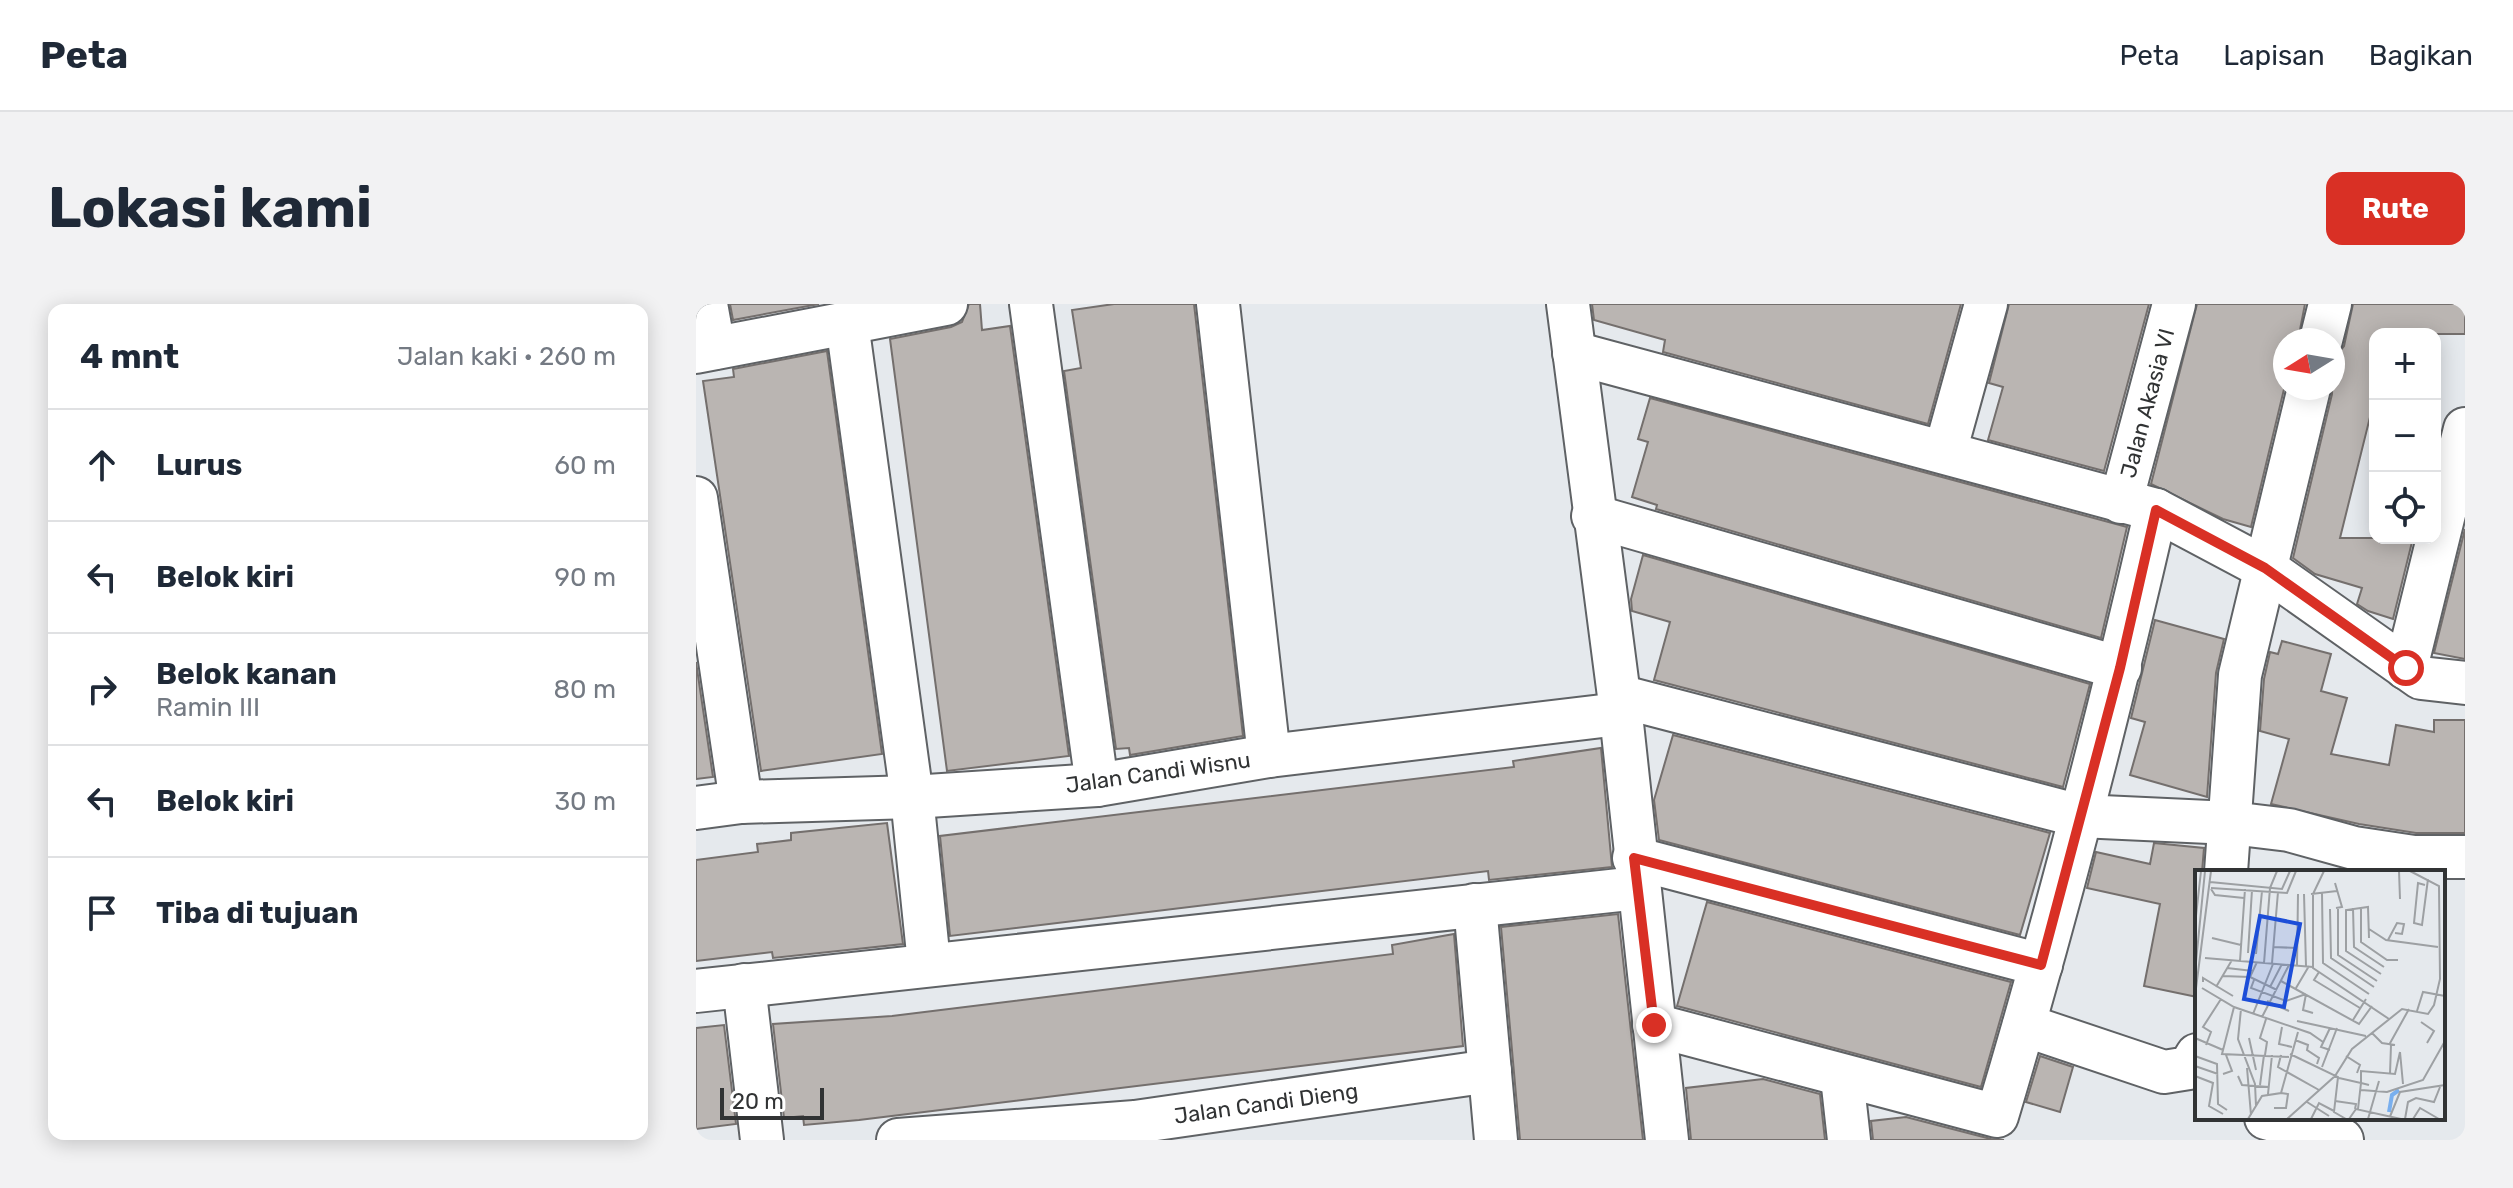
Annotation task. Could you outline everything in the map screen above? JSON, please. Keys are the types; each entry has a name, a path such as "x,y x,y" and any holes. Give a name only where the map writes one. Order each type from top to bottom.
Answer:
{"street":[{"path":"706,304 705,350 946,304"},
{"path":"1031,304 1097,785"},
{"path":"1218,304 1269,756"},
{"path":"1568,304 1619,705 1667,1140"},
{"path":"1945,452 1986,304"},
{"name":"Jalan Akasia VI","path":"2005,1128 2024,1025 2120,668 2138,506 2174,304"},
{"path":"2324,328 2330,304"},
{"path":"847,323 912,797 929,963"},
{"path":"1574,353 2138,506 2265,568 2421,678 2465,683"},
{"path":"2226,870 2236,701 2306,400"},
{"path":"2406,668 2465,429"},
{"path":"696,498 741,802"},
{"path":"1593,516 2120,668"},
{"path":"1619,705 2080,816 2231,823 2289,830 2354,848 2414,857 2465,857"},
{"name":"Jalan Candi Wisnu","path":"696,808 741,802 912,797 1097,785 1269,756 1619,705"},
{"path":"696,991 1475,905 1636,873 2041,965"},
{"path":"1475,905 1496,1140"},
{"path":"744,985 762,1140"},
{"path":"1654,1025 1842,1077 2005,1128"},
{"path":"2024,1025 2164,1072 2189,1068 2195,1058"},
{"name":"Jalan Candi Dieng","path":"898,1140 1135,1122 1490,1071"},
{"path":"1842,1077 1849,1140"},
{"path":"2273,1120 2342,1140"}],"building":[{"path":"730,304 819,304 733,320"},
{"path":"969,304 980,304 982,330 1010,326 1069,756 947,771 890,339 951,327 962,322"},
{"path":"1114,304 1194,304 1243,736 1130,755 1129,748 1116,749 1064,371 1081,368 1072,310"},
{"path":"1592,304 1961,304 1928,424 1663,352 1665,340 1594,320"},
{"path":"2009,304 2149,304 2104,471 1988,440 2003,387 1989,383"},
{"path":"2197,304 2305,304 2300,328 2273,328 2273,400 2281,400 2251,527 2223,519 2151,484"},
{"path":"2353,304 2465,304 2465,334 2441,334 2441,328 2369,328 2369,421 2340,538 2369,538 2369,544 2412,544 2393,619 2357,604 2362,588 2315,574 2293,558 2331,400 2345,400 2345,341"},
{"path":"827,351 882,754 761,771 703,381 734,377 733,369"},
{"path":"1650,398 2127,527 2101,638 1656,509 1657,505 1632,497 1648,442 1638,439"},
{"path":"2465,529 2465,659 2434,653"},
{"path":"1643,555 2090,684 2063,787 1654,680 1670,622 1632,611 1631,599"},
{"path":"2155,620 2224,639 2216,673 2207,797 2130,775 2145,722 2131,718"},
{"path":"2282,641 2331,654 2321,691 2347,698 2331,754 2389,765 2396,725 2434,732 2434,720 2465,720 2465,833 2416,833 2271,804 2289,739 2260,731 2264,679 2270,652 2278,654"},
{"path":"696,662 713,777 696,779"},
{"path":"1673,735 2050,833 2020,935 1659,840 1654,800"},
{"path":"1601,748 1612,867 1489,880 1488,871 950,936 940,836 1514,767 1513,761"},
{"path":"887,823 903,944 773,958 772,952 696,961 696,860 758,852 757,844 791,840 791,833"},
{"path":"2154,843 2204,848 2202,870 2195,870 2195,997 2144,986 2160,904 2087,888 2096,852 2150,864"},
{"path":"1707,902 2011,982 1981,1087 1677,1006"},
{"path":"1618,914 1643,1140 1520,1140 1501,927"},
{"path":"1454,934 1463,1046 859,1120 804,1125 803,1116 784,1118 773,1024 892,1016 1393,954 1392,945"},
{"path":"724,1025 736,1124 696,1129 696,1028"},
{"path":"2040,1056 2073,1067 2060,1112 2026,1102"},
{"path":"1763,1079 1820,1094 1825,1140 1691,1140 1686,1088"},
{"path":"1906,1117 2004,1140 1873,1140 1871,1121"}],"route":[{"path":"1654,1025 1634,858 2041,965 2120,668 2156,510 2265,568 2406,668"}]}
